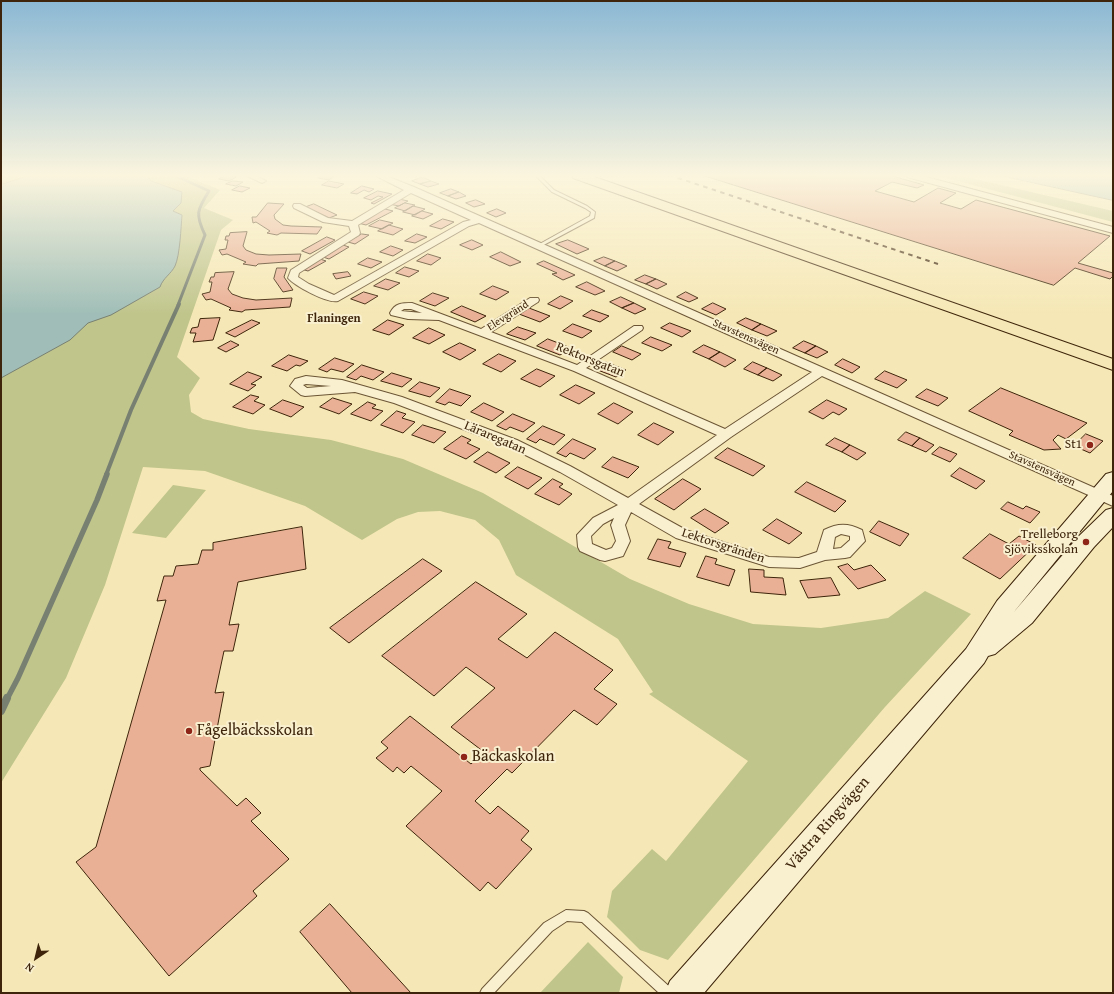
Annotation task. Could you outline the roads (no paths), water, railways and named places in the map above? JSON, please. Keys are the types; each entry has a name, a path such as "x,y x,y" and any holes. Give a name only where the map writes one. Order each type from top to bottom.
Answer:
{"highway":[{"path":"710,221 1113,365"},
{"path":"795,251 1113,355"},
{"path":"988,321 1113,371"}],"main road":[{"name":"Västra Ringvägen","path":"682,993 975,656 1005,607 1106,498 1113,478"},
{"name":"Västra Ringvägen","path":"975,656 1024,617 1086,542 1113,515"}],"street":[{"path":"335,221 353,224 357,221"},
{"path":"353,224 356,233 301,266 294,272 292,278 305,286 334,299 466,224 475,221"},
{"name":"Stavstensvägen","path":"483,221 1106,498"},
{"path":"1081,221 1113,230"},
{"name":"Elevgränd","path":"482,333 534,300"},
{"name":"Rektorsgatan","path":"442,317 578,369 726,434"},
{"path":"578,369 638,328"},
{"path":"628,505 726,434 822,371"},
{"name":"Läraregatan","path":"355,388 398,400 512,443 565,469 628,505"},
{"name":"Lektorsgränden","path":"628,505 681,534 769,562 800,562 824,555"}],"lane":[{"path":"538,246 584,221"},
{"path":"486,993 548,927 566,915 584,917 668,993"}],"water":[{"path":"1,221 181,221 177,261 160,287 111,315 88,323 70,340 1,378"}],"waterway":[{"path":"178,305 205,235 200,221"},
{"path":"106,475 131,410 179,304"},
{"path":"7,699 18,678 97,500 107,474"},
{"path":"1,711 7,698"}],"railway":[{"path":"809,221 938,264"}],"place":[{"name":"St1","path":"1090,445"},
{"name":"Trelleborg Sjöviksskolan","path":"1086,542"},
{"name":"Fågelbäcksskolan","path":"189,731"},
{"name":"Bäckaskolan","path":"464,757"}],"district":[{"name":"Flaningen","path":"334,319"}]}
